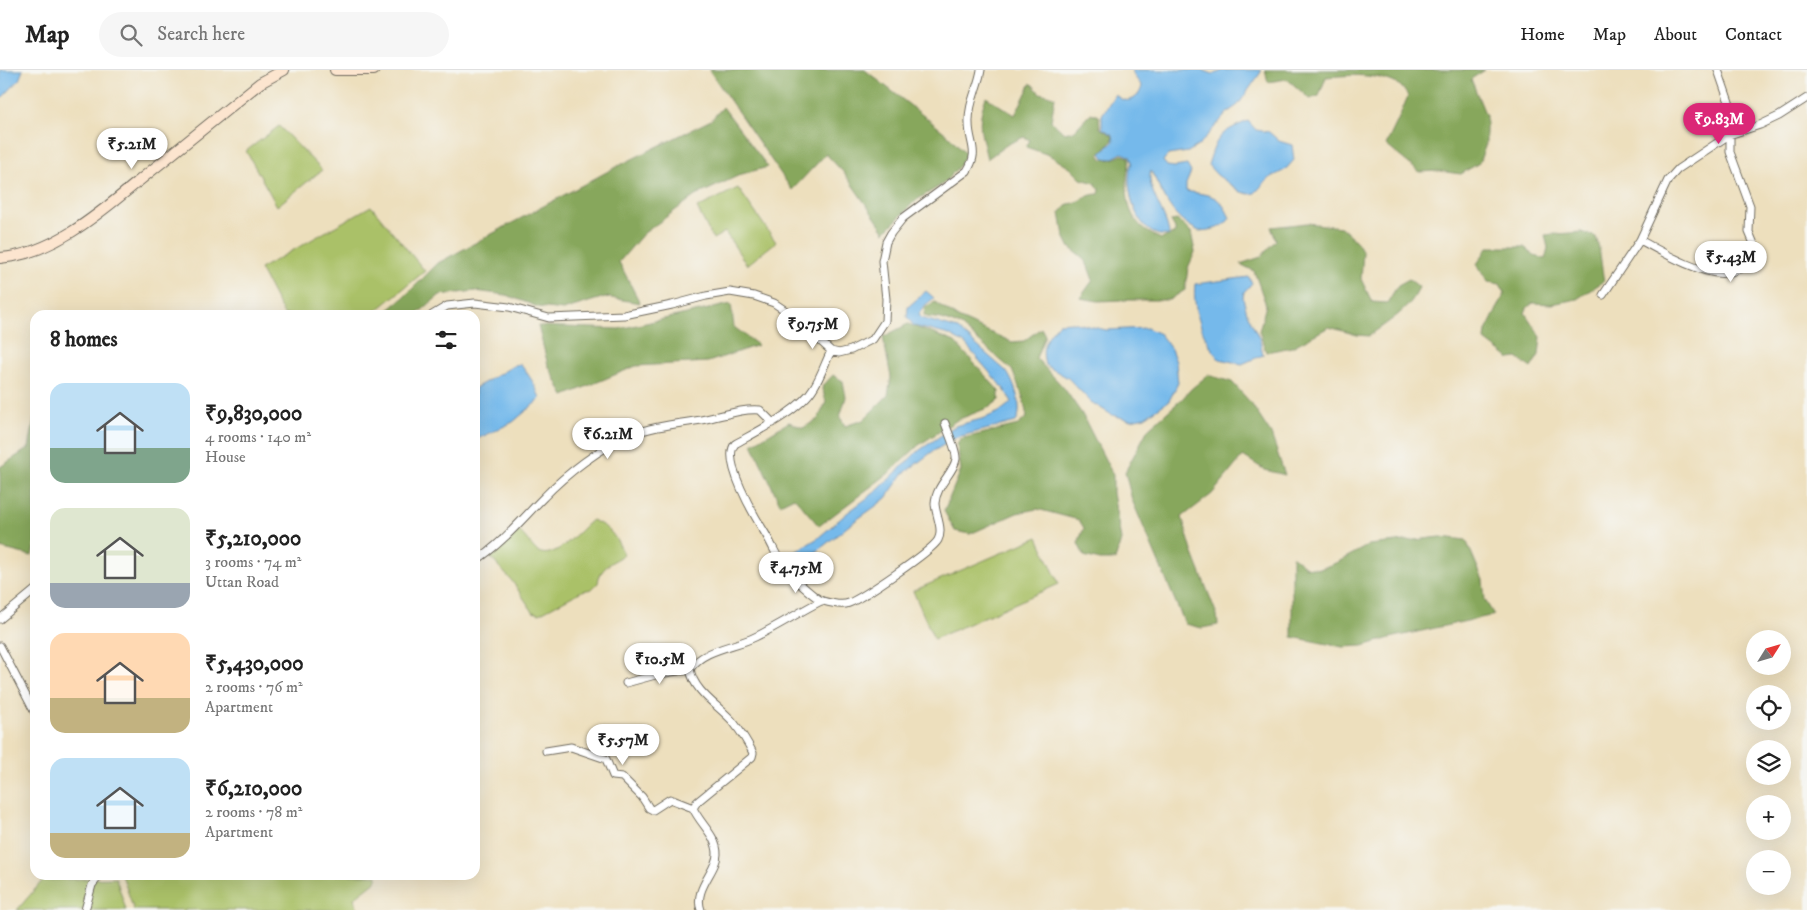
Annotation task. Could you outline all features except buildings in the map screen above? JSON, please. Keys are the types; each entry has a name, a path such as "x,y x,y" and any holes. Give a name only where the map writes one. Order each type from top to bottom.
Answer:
{"main road":[{"path":"0,258 11,258 38,249 83,225 260,83 284,70"},
{"path":"335,70 374,70"}],"street":[{"path":"440,310 447,306 474,303 509,307 549,318 624,315 730,292 754,296 774,303 792,315 830,351 852,350 873,339 885,321 886,299 882,261 886,242 891,233 903,218 966,171 973,162 974,151 968,125 969,107 978,85 981,70"},
{"path":"1640,240 1711,273 1725,274 1736,271 1757,258 1758,251 1749,232 1750,206 1730,152 1730,105 1718,70"},
{"path":"1603,295 1640,240 1668,180 1678,168 1729,135 1760,125 1779,116 1807,98"},
{"path":"830,351 815,387 807,397 773,423 731,448 731,455 740,488 781,562 788,572 821,601 841,604 853,601 894,575 934,546 940,538 938,514 935,504 938,490 954,465 956,457 946,423"},
{"path":"480,557 511,533 546,495 572,473 605,449 630,435 752,409 760,410 773,423"},
{"path":"0,619 30,594"},
{"path":"693,808 697,802 752,757 753,753 734,722 701,691 692,678 690,669 693,664 704,656 755,637 821,601"},
{"path":"0,646 30,703"},
{"path":"626,683 659,674 690,669"},
{"path":"546,751 571,747 606,759 613,776 622,777 642,797 649,808 653,810 670,799 693,808 697,818 714,840 717,854 716,860 702,888 699,905 701,910"},
{"path":"85,910 92,885 96,880"}],"green space":[{"path":"709,70 865,70 948,135 966,153 960,165 943,184 915,201 885,232 844,173 826,154 792,190"},
{"path":"1265,70 1485,70 1471,79 1486,116 1486,144 1479,163 1461,174 1438,171 1419,172 1386,145 1408,96 1400,86 1389,80 1371,76 1326,77 1319,96 1310,99 1287,79 1268,82"},
{"path":"1031,83 1040,93 1055,97 1051,121 1064,133 1074,131 1091,113 1099,116 1100,128 1112,135 1113,140 1099,154 1105,160 1122,155 1129,157 1127,187 1129,206 1132,214 1143,228 1161,239 1175,233 1175,228 1171,221 1177,220 1191,232 1195,252 1188,268 1185,290 1169,300 1098,301 1080,298 1093,280 1087,264 1081,256 1070,248 1064,236 1060,213 1068,204 1077,202 1090,195 1099,194 1100,190 1095,183 1081,179 1070,168 1049,155 1026,147 1030,140 1024,137 1008,144 987,159 983,142 980,121 986,97 1015,115"},
{"path":"723,107 768,167 742,174 695,196 643,234 619,262 640,303 605,297 563,310 538,307 506,295 475,291 440,295 422,310 388,310 438,263 614,168 711,120"},
{"path":"279,126 322,170 277,206 246,151"},
{"path":"738,188 776,242 747,265 725,232 713,239 697,208"},
{"path":"371,206 425,271 377,310 281,310 260,269"},
{"path":"1307,223 1341,227 1357,242 1363,252 1361,279 1372,302 1387,303 1398,285 1409,279 1419,287 1416,295 1405,309 1369,336 1357,335 1329,327 1292,347 1266,352 1259,331 1266,305 1254,271 1240,264 1261,257 1276,240 1271,227"},
{"path":"1582,232 1596,237 1604,281 1577,299 1552,304 1533,303 1527,308 1525,313 1541,337 1539,355 1531,368 1517,358 1510,359 1485,340 1486,331 1505,293 1500,284 1488,282 1477,264 1488,247 1524,247 1535,256 1545,259 1548,248 1545,235"},
{"path":"935,302 958,318 1012,342 1024,341 1041,328 1045,335 1036,358 1064,388 1082,414 1113,475 1113,493 1121,540 1115,560 1100,560 1084,556 1078,543 1084,528 1079,520 1037,509 1017,513 970,534 955,531 944,511 961,470 957,445 960,439 1018,425 1027,417 1023,397 1012,370 961,326 924,315 925,307"},
{"path":"731,304 734,327 758,345 708,362 636,366 564,396 548,365 538,326 619,329"},
{"path":"908,324 955,342 999,391 999,400 990,407 957,420 919,445 889,473 819,526 794,497 780,504 752,444 789,422 803,428 818,419 826,402 822,387 833,375 843,381 846,397 840,417 845,426 863,420 888,395 891,377 883,337"},
{"path":"1208,375 1232,382 1250,402 1271,434 1285,475 1265,470 1243,456 1212,494 1182,517 1192,551 1217,615 1218,625 1202,628 1185,624 1132,500 1125,472 1148,429"},
{"path":"30,442 30,556 0,548 0,467 29,448"},
{"path":"592,520 604,526 612,533 624,554 604,569 598,583 592,589 582,591 539,614 533,612 512,581 489,556 519,531 537,551 551,552 559,549"},
{"path":"1038,537 1059,584 934,639 913,591"},
{"path":"1441,537 1466,540 1483,580 1485,600 1494,615 1390,638 1363,646 1343,647 1292,637 1292,556 1306,567 1320,569 1338,562 1369,545"},
{"path":"43,880 117,880 126,910 17,910"},
{"path":"124,880 377,880 354,898 358,910 134,910"}],"water":[{"path":"0,70 23,70 19,80 0,100"},
{"path":"1132,70 1202,70 1213,74 1221,70 1261,70 1238,105 1228,112 1199,145 1188,152 1168,155 1163,161 1167,166 1187,165 1191,172 1186,184 1186,191 1208,195 1218,200 1230,218 1224,225 1199,231 1189,225 1169,205 1151,171 1151,186 1168,227 1169,235 1158,235 1148,229 1141,221 1131,197 1129,172 1132,162 1130,156 1122,153 1111,159 1104,158 1101,153 1114,141 1113,135 1102,128 1102,115 1115,94 1123,100 1131,100 1138,95 1142,86"},
{"path":"1248,121 1256,130 1269,132 1279,141 1292,145 1294,160 1285,170 1268,179 1255,193 1249,194 1241,192 1217,175 1208,165 1220,137"},
{"path":"1249,277 1252,283 1244,292 1243,298 1247,313 1260,340 1263,355 1242,364 1219,359 1208,342 1200,323 1195,303 1195,284"},
{"path":"926,291 934,298 923,307 919,314 921,318 958,329 1006,371 1012,382 1019,404 1016,422 957,437 932,452 903,474 886,498 876,506 810,557 790,565 787,557 818,538 878,490 917,452 955,426 985,418 999,412 1012,402 1004,389 965,344 949,335 914,326 907,317 908,307"},
{"path":"1072,322 1106,330 1147,328 1160,334 1171,349 1176,362 1178,383 1169,401 1145,417 1131,420 1112,415 1091,402 1068,378 1045,365 1043,352 1045,342 1059,323"},
{"path":"520,364 532,380 540,399 513,422 480,438 480,385"}]}
